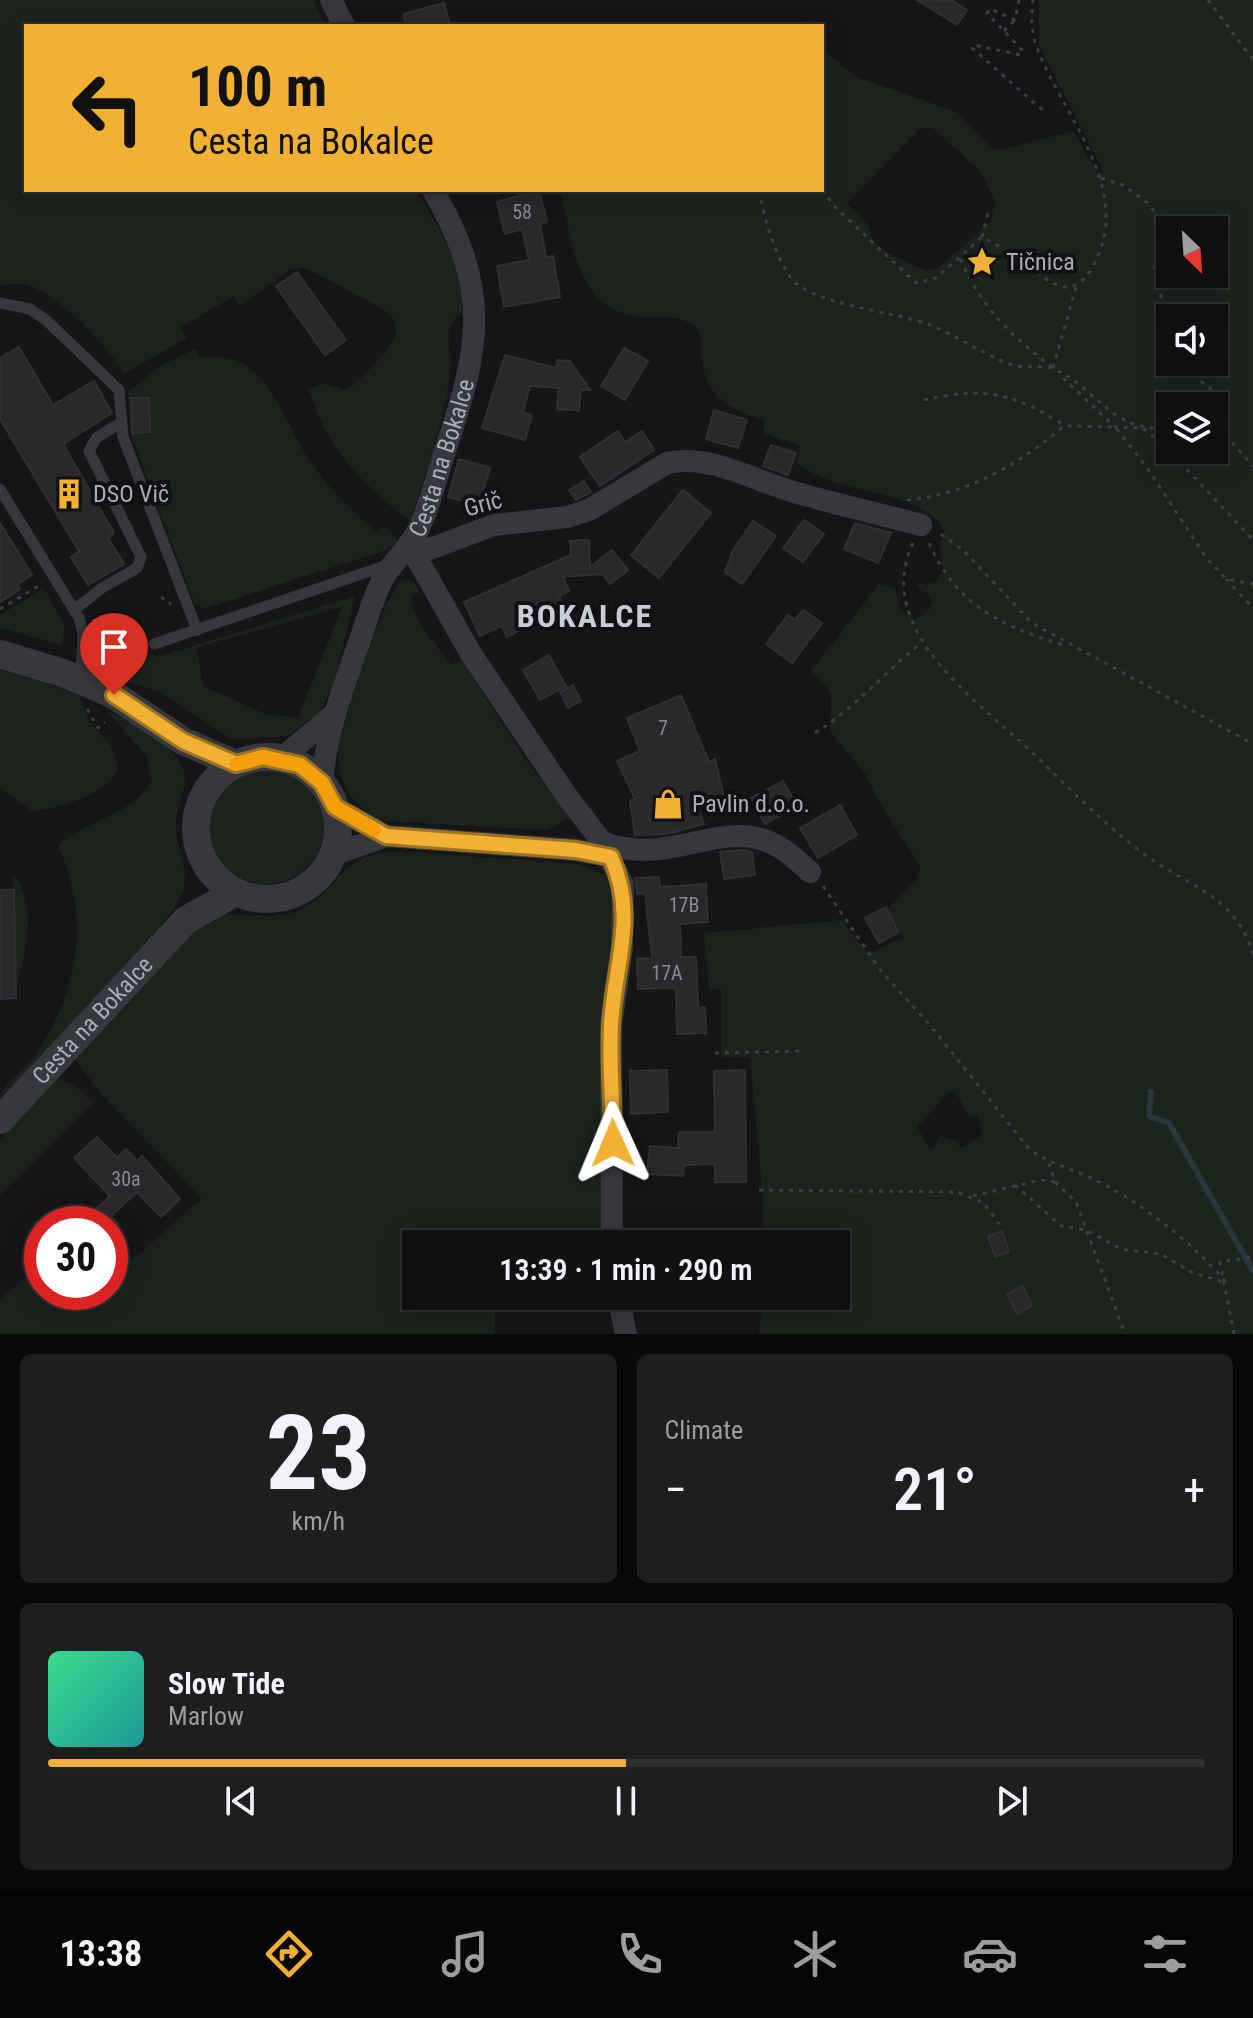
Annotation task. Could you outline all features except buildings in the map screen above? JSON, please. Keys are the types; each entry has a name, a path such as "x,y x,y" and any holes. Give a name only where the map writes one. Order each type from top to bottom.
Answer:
{"street":[{"path":"331,0 343,24"},
{"name":"Cesta na Bokalce","path":"332,855 338,831 328,795 332,716 376,594 421,525 456,418 472,353 474,295 466,255 434,192"},
{"name":"Grič","path":"403,552 430,549 494,525 578,513 677,460 725,469 796,493 921,525"},
{"path":"403,552 559,785 607,850 623,885 625,914 611,1026 612,1230"},
{"path":"0,654 81,680 128,703 183,741 236,764"},
{"path":"282,758 332,716"},
{"path":"183,741 204,795 221,774 236,764 263,757 282,758 300,765 328,795 386,836"},
{"name":"Cesta na Bokalce","path":"186,920 203,859 195,832 204,795"},
{"path":"203,859 217,879 236,892 264,899 292,894 316,879 332,855 386,836 576,850 664,850 743,836 785,850 810,872"},
{"name":"Cesta na Bokalce","path":"0,1120 186,920 236,892"},
{"path":"621,1310 626,1334"}],"lane":[{"path":"0,303 30,309 46,320 119,390 119,424 197,630"},
{"path":"74,610 102,588 137,568 141,557 89,451 96,438 119,424"},
{"path":"0,489 74,610 83,633 81,680"},
{"path":"154,644 370,574 403,552"}],"path":[{"path":"1004,31 1015,20 1019,0"},
{"path":"1033,0 1032,28 1038,52 1101,178 1103,234 1092,269 1077,285 1053,368"},
{"path":"1208,0 1253,60"},
{"path":"1015,20 990,9 987,13 1022,50 1021,55 974,45 972,48 1047,114"},
{"path":"1101,178 1123,185 1150,205 1160,220 1154,270 1161,293 1161,304"},
{"path":"760,192 768,229 785,270 799,286 817,295 914,319 1011,364 1053,368 1115,427 1148,469 1207,559 1253,608"},
{"path":"824,192 835,207 916,283 936,278 982,237 988,212"},
{"path":"982,237 1059,286 1077,285"},
{"path":"960,258 974,289 1006,331 1109,410 1143,428 1164,445 1253,540"},
{"path":"1195,376 1212,390 1231,441 1253,466"},
{"path":"924,400 975,394 1011,396 1064,426 1156,428"},
{"path":"896,500 930,498 998,472 1035,452 1064,426"},
{"path":"921,525 904,569 904,589 923,642 941,669 1142,853 1220,899 1239,921 1253,954"},
{"path":"921,525 937,560 989,617 1072,647"},
{"path":"921,525 963,550 1032,623 1253,743"},
{"path":"0,609 53,576"},
{"path":"1226,579 1253,584"},
{"path":"815,733 845,715 861,696 923,642"},
{"path":"810,872 881,971 929,1024 1030,1150 1049,1163 1086,1176 1151,1215 1211,1265 1227,1283"},
{"path":"715,1053 802,1051"},
{"path":"1049,1163 1055,1182 1076,1202 1125,1334"},
{"path":"971,1196 1040,1180 1055,1182"},
{"path":"1015,1185 1061,1226 1086,1230 1121,1249 1161,1254 1191,1272 1227,1283"},
{"path":"759,1190 957,1192 984,1203 999,1224"},
{"path":"1234,1334 1227,1283 1220,1262 1253,1257"}],"shaded area":[{"path":"0,0 313,0 325,24 24,24 24,192 417,192 442,233 455,264 460,280 462,313 449,332 450,369 444,408 410,522 348,464 327,432 309,390 323,383 345,390 382,356 396,334 395,325 392,318 376,305 304,268 291,269 240,306 234,296 181,327 187,338 125,373 94,335 53,299 26,285 0,285"},
{"path":"1039,0 1253,0 1253,1334 759,1334 761,1310 850,1310 850,1230 763,1230 750,1057 721,1058 721,989 709,989 704,933 841,920 868,954 904,937 888,909 918,878 920,866 878,800 866,775 830,731 831,692 811,671 879,584 895,588 900,610 915,620 927,612 932,602 928,594 918,589 918,584 935,583 943,572 940,547 944,531 933,517 918,507 833,481 797,462 800,446 764,433 764,420 727,404 711,388 703,365 700,334 690,323 673,318 624,314 605,304 592,291 582,274 560,192 824,192 824,51 856,77 957,112 995,151 1074,131 1097,173 1104,172 1039,46","holes":["921,128 933,128 982,173 995,202 991,221 938,269 926,271 881,249 872,239 870,227 847,203","950,1091 956,1093 970,1117 978,1116 983,1134 962,1148 956,1141 941,1136 931,1150 917,1127"]},
{"path":"195,349 201,358 224,357 242,363 257,375 270,390 301,447 326,482 376,532 385,526 396,538 396,543 386,550 203,609 194,603 131,434 128,392 162,365"},
{"path":"403,580 414,581 420,592 412,596 413,605 426,632 451,664 463,662 523,756 570,818 547,830 381,821 351,796 341,778 338,758 340,744 375,634 385,608"},
{"path":"41,590 46,592 65,625 61,645 0,628 0,615"},
{"path":"355,596 334,682 317,720 312,717 288,736 231,739 161,692 113,678 107,670 103,637 145,631 143,648 151,655 161,656","holes":["342,607 298,718 265,714 203,686 197,647"]},
{"path":"0,669 80,694 88,720 111,746 118,768 104,786 81,799 32,811 0,788"},
{"path":"106,710 167,747 183,769 185,780 176,828 184,888 157,931 131,961 0,1098 7,1085 34,1057 52,1027 71,976 77,924 68,872 58,846 133,802 151,781 147,756"},
{"path":"266,768 288,773 307,785 319,804 324,826 319,848 307,867 288,879 266,884 244,879 225,867 213,848 208,826 213,804 225,785 244,773"},
{"path":"390,852 578,864 608,876 616,888 604,1230 402,1230 402,1310 495,1310 494,1334 0,1334 0,1300 24,1278 24,1310 128,1310 128,1264 202,1198 103,1096 74,1058 205,916 274,916 297,911 316,901 349,867 365,857"},
{"path":"13,875 21,886 28,913 26,943 16,985"},
{"path":"56,1078 75,1085 93,1103 0,1195 0,1140"}],"waterway":[{"path":"1151,1092 1149,1116 1169,1123 1253,1271"}],"slow traffic":[{"path":"236,764 272,757 300,765 322,783 335,807 374,830"}],"place":[{"name":"Tičnica","path":"982,262"},
{"name":"DSO Vič","path":"69,494"},
{"name":"Pavlin d.o.o.","path":"668,804"}],"district":[{"name":"BOKALCE","path":"585,616"}],"route":[{"path":"114,695 183,741 236,764 272,757 300,765 322,783 335,807 386,836 576,850 611,857 623,885 625,914 611,1026 613,1143"}]}
